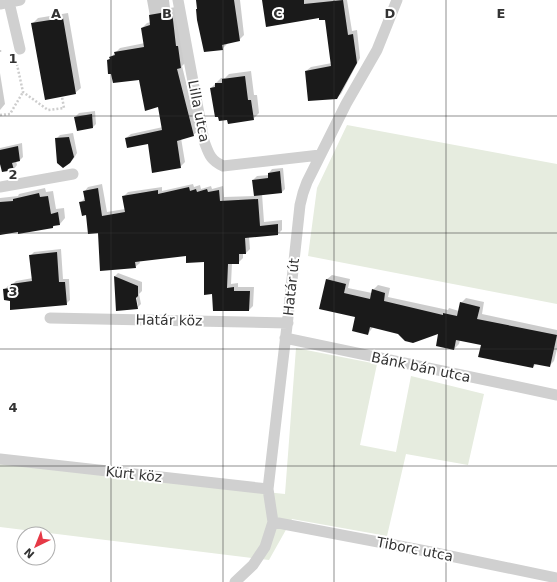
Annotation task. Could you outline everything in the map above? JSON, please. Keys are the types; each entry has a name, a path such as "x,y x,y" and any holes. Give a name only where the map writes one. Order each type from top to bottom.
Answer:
{"street":[{"name":"Lilla utca","path":"178,0 204,141 209,157 216,163 223,166 320,155"},
{"name":"Határ út","path":"235,582 253,565 265,547 273,522 268,489 288,323 300,205 303,193 320,155 346,104 377,50 397,0"},
{"path":"10,2 18,53"},
{"path":"0,187 73,174"},
{"name":"Határ köz","path":"50,318 288,323"},
{"name":"Bánk bán utca","path":"285,338 557,395"},
{"name":"Kürt köz","path":"0,459 268,489"},
{"name":"Tiborc utca","path":"273,522 557,578"}],"path":[{"path":"0,115 10,114 22,92 18,53"},
{"path":"22,92 48,110 64,108 62,97"}],"shaded area":[{"path":"347,125 557,164 557,304 308,256 317,188"},
{"path":"296,348 377,364 360,445 396,452 411,376 484,394 468,465 406,454 387,536 292,519 269,560 56,534 56,526 16,526 16,529 0,527 0,463 285,494"}],"building":[{"path":"196,0 234,0 240,41 222,45 223,50 204,52 197,20"},
{"path":"262,0 304,0 304,4 343,0 348,35 353,34 357,63 337,99 308,101 305,71 331,66 325,20 319,20 319,18 266,27"},
{"path":"172,11 176,46 178,46 181,68 177,69 194,136 177,141 181,168 152,173 148,144 127,148 125,138 162,130 158,107 145,111 139,80 113,83 111,74 108,74 107,60 110,59 109,57 115,55 114,52 144,47 141,28 150,25 149,15"},
{"path":"63,18 76,94 45,100 31,23"},
{"path":"245,76 248,100 251,100 254,120 228,124 227,120 219,121 218,117 215,117 210,88 215,87 215,83 222,83 222,79"},
{"path":"92,114 93,128 77,131 74,117"},
{"path":"69,137 74,157 70,163 63,168 57,163 55,138"},
{"path":"18,146 20,161 12,163 14,170 2,172 0,164 0,150"},
{"path":"280,171 282,193 254,196 252,180 268,178 268,173"},
{"path":"189,187 190,191 196,189 197,192 207,189 208,192 219,190 220,201 258,199 260,226 278,224 278,235 245,238 246,254 239,254 239,264 228,264 227,288 234,287 234,291 250,291 249,311 213,311 212,294 204,295 204,262 186,263 186,256 135,262 136,268 100,271 98,233 88,234 86,215 82,216 79,202 85,201 83,191 98,188 102,216 125,212 122,196 158,190 158,194"},
{"path":"39,193 40,197 48,196 51,214 58,212 60,225 53,226 53,228 18,234 18,232 0,235 0,202 13,201 13,199"},
{"path":"57,252 59,282 65,282 67,305 10,310 10,301 4,300 3,289 10,288 11,284 32,281 29,255"},
{"path":"114,276 138,286 138,296 136,298 138,309 116,311"},
{"path":"326,279 346,284 344,293 370,299 372,289 385,293 384,301 443,315 443,313 457,316 460,302 480,307 477,319 557,335 550,367 534,364 533,368 478,357 481,345 456,340 454,350 436,346 438,334 413,343 405,341 398,334 370,327 368,335 352,331 355,317 319,309"}]}
